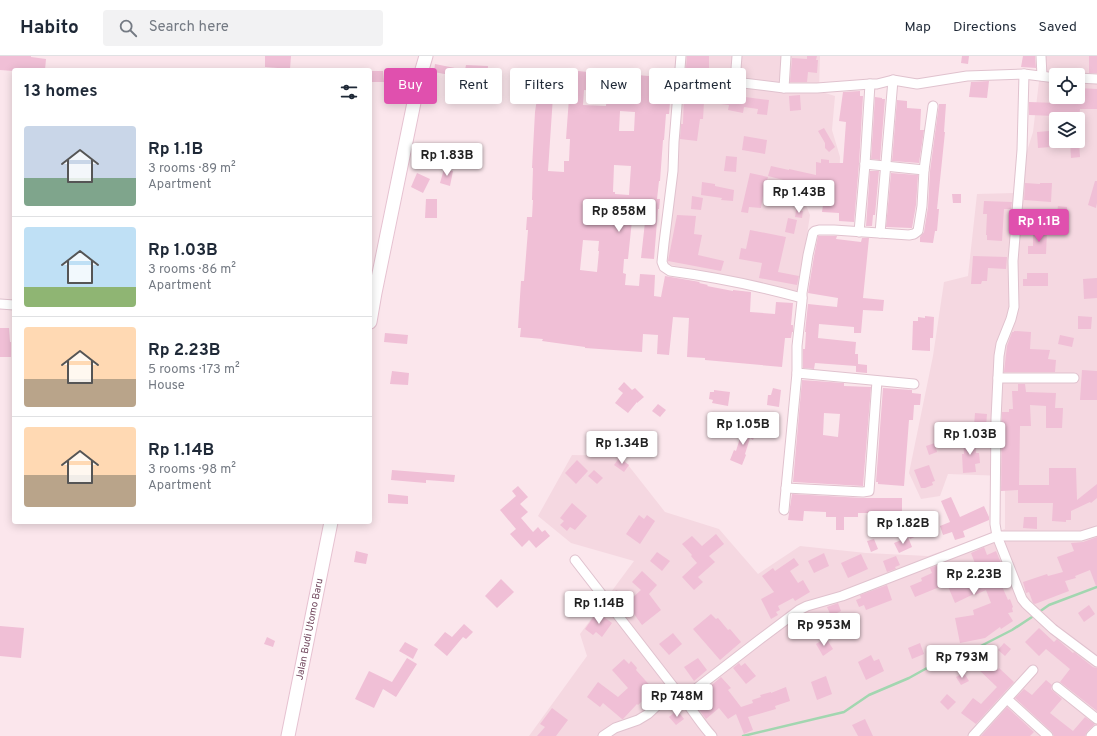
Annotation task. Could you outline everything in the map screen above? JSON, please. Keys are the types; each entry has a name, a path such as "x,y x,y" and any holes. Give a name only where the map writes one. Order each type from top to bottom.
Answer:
{"street":[{"path":"372,310 418,83 426,56"},
{"path":"680,68 681,56"},
{"path":"736,68 737,56"},
{"path":"784,88 786,56"},
{"path":"1041,56 1042,76"},
{"path":"746,83 784,88 817,88 877,84 893,80 917,84 967,76 1024,74 1049,77"},
{"path":"1024,74 1022,150 1013,262 1014,307 1001,344 998,378 995,524 997,536 1020,593 1026,604 1043,621 1097,662"},
{"path":"1085,78 1097,79"},
{"path":"880,233 893,80"},
{"path":"859,232 870,84"},
{"path":"677,104 673,171 662,262 664,267 670,271 732,282 802,298"},
{"path":"784,510 797,372 797,346 802,298 808,255 813,233 819,230 834,230 909,235 918,231 922,206 924,170 934,106"},
{"path":"865,164 924,170"},
{"path":"0,304 12,305"},
{"path":"797,372 914,384"},
{"path":"998,378 1074,378"},
{"path":"786,488 863,492 869,491 877,381"},
{"name":"Jalan Budi Utomo Baru","path":"288,736 331,524"},
{"path":"684,698 799,610 861,589 997,536 1081,536 1097,531"},
{"path":"575,560 675,689 684,698 695,715 712,736"},
{"path":"973,736 1033,670"},
{"path":"1057,687 1097,719"},
{"path":"603,736 615,728 638,720 648,714 675,689"},
{"path":"1007,698 1048,736"},
{"path":"1092,736 1097,730"}],"shaded area":[{"path":"681,56 820,56 819,91 835,96 832,130 840,157 839,188 809,189 805,203 810,215 798,293 658,262 676,104 746,104 746,68 680,68"},
{"path":"1042,56 1097,56 1097,736 529,736 587,656 580,634 634,561 571,543 538,516 572,455 621,456 665,512 719,529 758,574 800,546 866,553 928,556 1005,529 1005,476 948,474 940,496 921,499 909,473 933,356 944,282 968,276 977,194 1014,193 1033,132"}],"building":[{"path":"0,56 31,56 46,59 45,68 12,68 12,71 0,70"},
{"path":"265,56 291,56 290,68 265,67"},
{"path":"687,56 709,56 709,68 686,68"},
{"path":"807,56 817,56 817,73 808,72 807,82 790,82 792,58 807,59"},
{"path":"962,56 969,56 968,64 961,63"},
{"path":"1023,56 1035,56 1036,68 1021,67"},
{"path":"1089,56 1097,56 1097,73 1089,73"},
{"path":"435,64 455,68 445,68 445,74 437,73 437,68 434,68"},
{"path":"466,65 488,66 488,68 465,68"},
{"path":"372,71 383,71 384,82 372,82"},
{"path":"578,71 586,72 586,90 584,90 583,105 606,106 606,104 641,104 641,75 649,76 649,104 670,104 669,114 666,114 663,140 657,199 660,199 654,259 641,258 645,222 632,220 628,259 624,259 623,273 626,274 625,285 639,286 640,274 655,275 654,296 661,297 665,276 700,282 699,283 708,285 707,286 733,291 751,292 750,312 775,314 776,302 793,303 791,325 793,325 793,332 791,338 785,338 782,367 687,357 689,318 673,317 669,355 657,354 658,335 643,334 642,352 585,348 542,341 543,339 520,337 521,328 518,328 521,281 524,281 528,230 526,230 527,217 532,217 532,168 536,104 552,104 548,171 564,172 564,161 569,161 570,139 566,139 569,104 578,104","holes":["620,111 635,112 634,131 619,131","614,165 631,166 629,195 615,194 615,192 613,192","583,240 599,241 597,272 580,270"]},
{"path":"989,81 987,98 969,97 971,82"},
{"path":"1085,88 1097,89 1097,109 1080,109 1080,112 1049,112 1049,116 1029,115 1029,102 1049,103 1049,104 1085,104"},
{"path":"860,91 860,96 863,96 854,222 839,221 839,213 822,212 823,205 808,203 810,186 768,176 771,166 816,175 816,162 821,163 821,159 829,160 829,163 843,163 846,122 839,121 843,92"},
{"path":"800,95 801,110 790,111 789,96"},
{"path":"746,97 769,100 767,115 757,114 758,109 744,107 743,113 728,110 729,105 721,104 746,104"},
{"path":"875,97 885,99 880,160 871,159"},
{"path":"897,100 907,101 907,108 921,109 920,130 924,130 919,163 892,161"},
{"path":"684,104 704,104 703,119 700,119 697,141 680,139 681,124 683,124"},
{"path":"939,104 946,104 945,132 937,209 939,209 937,231 935,231 933,243 920,242 920,237 924,232 928,207 930,171"},
{"path":"824,128 835,147 829,152 825,148 825,143 818,131"},
{"path":"1049,131 1049,147 1038,148 1037,132"},
{"path":"744,136 767,140 765,154 742,150"},
{"path":"1070,148 1079,148 1080,157 1071,158"},
{"path":"417,155 427,159 424,165 415,162"},
{"path":"726,156 737,157 736,172 724,171"},
{"path":"444,169 453,171 450,186 440,183"},
{"path":"870,171 879,171 875,215 873,215 872,226 866,226"},
{"path":"417,173 430,179 423,193 411,187"},
{"path":"750,173 768,177 764,189 761,208 749,207 748,213 741,212"},
{"path":"891,173 918,175 916,205 912,228 886,227"},
{"path":"1095,181 1097,181 1096,208 1088,205"},
{"path":"702,182 715,184 715,186 734,190 733,201 721,200 722,198 701,195"},
{"path":"1025,183 1052,183 1051,202 1024,200"},
{"path":"952,194 961,194 961,203 953,203"},
{"path":"692,196 703,198 701,210 691,209"},
{"path":"426,199 437,199 437,218 425,218"},
{"path":"984,201 1012,202 1011,209 1004,209 1002,241 987,240 987,214 983,214"},
{"path":"1058,206 1067,207 1067,214 1057,214"},
{"path":"796,210 803,211 802,218 795,217"},
{"path":"677,215 696,216 694,234 702,235 698,255 724,261 721,271 668,261"},
{"path":"788,218 797,220 794,234 785,232"},
{"path":"750,230 786,237 778,272 799,276 797,285 759,278 762,263 739,259 741,248 746,249"},
{"path":"1033,231 1047,231 1046,254 1028,254 1028,246 1033,246"},
{"path":"818,236 837,236 836,239 861,242 862,238 869,238 863,298 884,300 883,311 863,310 861,333 854,333 854,327 819,324 818,338 856,342 855,354 858,354 858,364 867,365 867,373 856,372 856,366 815,363 814,369 803,368 803,349 805,349 808,304 837,307 838,298 808,293"},
{"path":"973,256 1007,257 1006,269 988,268 987,281 982,281 981,284 971,284"},
{"path":"1027,273 1048,273 1048,286 1023,286 1023,279 1027,279"},
{"path":"1097,278 1097,298 1084,299 1083,279"},
{"path":"925,316 934,317 933,338 930,338 930,351 912,350 913,321 918,321 918,317 925,318"},
{"path":"1078,316 1092,317 1091,329 1078,329"},
{"path":"0,328 9,328 11,357 0,357"},
{"path":"1012,332 1031,332 1030,349 1050,350 1048,359 1056,360 1055,372 1004,372 1007,346"},
{"path":"385,333 408,335 407,344 384,342"},
{"path":"1060,335 1074,338 1072,347 1058,344"},
{"path":"1082,370 1097,371 1097,400 1080,400"},
{"path":"392,371 409,373 408,385 390,384"},
{"path":"802,380 844,383 844,386 871,387 863,486 793,482","holes":["824,413 840,414 838,437 823,435"]},
{"path":"624,382 632,390 635,388 644,397 637,402 628,413 615,403 623,393 618,389"},
{"path":"1018,384 1025,384 1026,392 1056,393 1055,408 1063,408 1062,428 1046,428 1046,406 1030,405 1031,426 1020,426 1019,485 1049,485 1049,468 1076,468 1077,500 1097,484 1097,498 1091,503 1090,502 1071,511 1071,520 1066,520 1066,522 1052,521 1053,503 1018,503 1018,490 1001,491 1002,412 1009,412 1009,409 1013,409 1012,391 1018,391"},
{"path":"773,388 781,390 779,407 767,405 768,395 771,395"},
{"path":"883,388 912,390 912,393 921,394 920,405 914,405 913,420 909,420 904,486 878,484 878,482 876,482"},
{"path":"714,390 730,392 728,406 712,403 713,400 709,399 710,392 714,392"},
{"path":"658,404 666,410 660,417 652,411"},
{"path":"975,413 987,414 986,427 990,427 990,436 971,435 971,426 974,426"},
{"path":"743,428 756,432 753,440 750,438 742,465 730,460 734,450 736,451"},
{"path":"975,438 976,453 979,453 980,463 975,464 976,472 963,473 963,439"},
{"path":"935,443 937,452 929,455 926,446"},
{"path":"619,458 629,465 624,472 614,465"},
{"path":"577,460 588,471 576,484 565,473"},
{"path":"929,465 935,481 932,482 933,485 921,488 914,470"},
{"path":"392,470 455,475 454,482 426,480 426,483 391,480"},
{"path":"594,470 603,478 597,484 588,476"},
{"path":"518,486 528,497 520,504 528,512 521,518 533,532 538,527 542,532 545,530 550,536 536,548 529,540 522,547 510,534 516,529 500,510 516,496 512,491"},
{"path":"388,494 408,496 408,504 388,503"},
{"path":"792,494 863,498 902,498 902,511 869,511 869,513 858,513 858,517 844,517 844,530 836,530 836,517 826,517 826,512 804,511 803,521 788,520"},
{"path":"951,497 960,517 984,506 989,520 963,531 965,537 955,540 952,532 943,535 940,526 950,522 941,501"},
{"path":"572,503 587,516 575,530 570,527 567,531 560,525 564,521 560,518"},
{"path":"913,511 915,515 918,514 926,532 910,539 900,516"},
{"path":"639,515 644,519 647,515 655,521 640,544 626,534"},
{"path":"1024,517 1037,517 1037,529 1023,528"},
{"path":"716,534 724,544 709,556 715,562 698,577 703,582 694,590 682,577 697,563 682,544 692,536 702,546"},
{"path":"908,537 912,547 899,553 894,543"},
{"path":"1097,537 1097,586 1090,570 1075,576 1076,578 1065,581 1069,591 1035,604 1033,603 1029,592 1026,593 1023,582 1047,574 1048,576 1063,572 1057,557 1074,551 1071,543 1083,542"},
{"path":"874,539 878,549 871,552 867,541"},
{"path":"984,547 987,555 996,551 1002,565 994,568 1008,600 1010,599 1013,607 1013,612 1008,613 1013,621 1001,629 1000,627 985,638 960,643 955,618 974,615 973,610 991,603 986,590 955,603 947,584 915,597 910,586 922,581 921,578 932,573 930,568 941,564 948,582 978,571 971,553"},
{"path":"356,551 368,554 366,564 354,562"},
{"path":"657,552 670,561 662,571 650,561"},
{"path":"824,553 829,566 814,573 808,561"},
{"path":"861,554 868,569 848,578 841,563"},
{"path":"896,556 900,565 895,567 896,569 887,572 883,561"},
{"path":"794,558 799,565 790,571 798,583 803,580 810,592 795,601 793,598 778,606 780,610 776,612 778,615 771,619 761,599 774,592 762,576 773,568 775,571"},
{"path":"642,571 657,585 649,594 661,610 642,625 634,614 632,615 612,597 616,590 631,599 641,590 632,582"},
{"path":"501,579 514,592 497,608 485,596"},
{"path":"887,585 892,600 866,610 864,605 859,607 856,600 861,598 860,595"},
{"path":"581,592 586,597 579,605 573,600"},
{"path":"838,603 841,611 837,613 839,616 832,618 827,607"},
{"path":"1089,605 1095,614 1084,622 1078,613"},
{"path":"597,612 612,623 602,637 596,632 593,635 585,629"},
{"path":"711,614 716,619 718,618 728,630 730,629 741,642 720,660 693,629"},
{"path":"464,624 473,632 466,639 463,637 447,656 434,645 445,632 452,637"},
{"path":"0,626 24,628 21,658 0,656"},
{"path":"1039,628 1054,642 1057,639 1073,653 1074,652 1093,667 1097,668 1097,711 1060,682 1070,669 1046,649 1039,656 1025,642"},
{"path":"673,633 682,644 669,655 659,644"},
{"path":"267,637 275,641 273,647 264,644"},
{"path":"826,638 833,649 823,656 816,644"},
{"path":"405,642 418,649 413,659 399,651"},
{"path":"920,643 924,654 912,659 908,648"},
{"path":"1004,643 1011,649 1005,656 998,650"},
{"path":"871,655 874,661 879,659 884,671 866,680 858,662"},
{"path":"407,658 417,664 396,697 383,689 374,708 355,699 369,671 392,682"},
{"path":"698,658 707,670 694,681 684,667"},
{"path":"624,659 629,664 631,661 637,668 636,670 654,690 622,719 603,703 600,707 587,697 598,682 618,697 628,688 612,670"},
{"path":"985,659 998,670 999,668 1014,682 976,724 961,713 973,698 981,704 997,687 977,668"},
{"path":"739,663 741,666 745,663 756,676 746,684 733,668"},
{"path":"964,673 969,681 961,685 956,677"},
{"path":"826,676 832,694 817,700 811,682"},
{"path":"721,677 731,688 728,690 741,707 753,703 752,700 761,697 760,695 771,693 786,687 790,701 775,706 776,709 748,717 753,730 744,734 736,714 728,719 719,708 706,719 695,704 700,699 698,697"},
{"path":"1046,680 1052,685 1051,689 1062,699 1050,713 1073,731 1085,717 1095,724 1085,736 1054,736 1052,732 1015,698 1024,689 1032,695"},
{"path":"947,694 956,702 948,710 940,702"},
{"path":"1007,707 1034,732 1030,736 981,736"},
{"path":"552,708 568,720 556,736 537,736 545,727 540,724"},
{"path":"677,710 684,719 676,725 669,717"},
{"path":"865,719 873,736 858,736 852,725"}],"waterway":[{"path":"1039,612 1049,605 1097,587"},
{"path":"743,736 844,712 869,695 909,678 936,663 969,652 1012,630 1035,615"}]}
